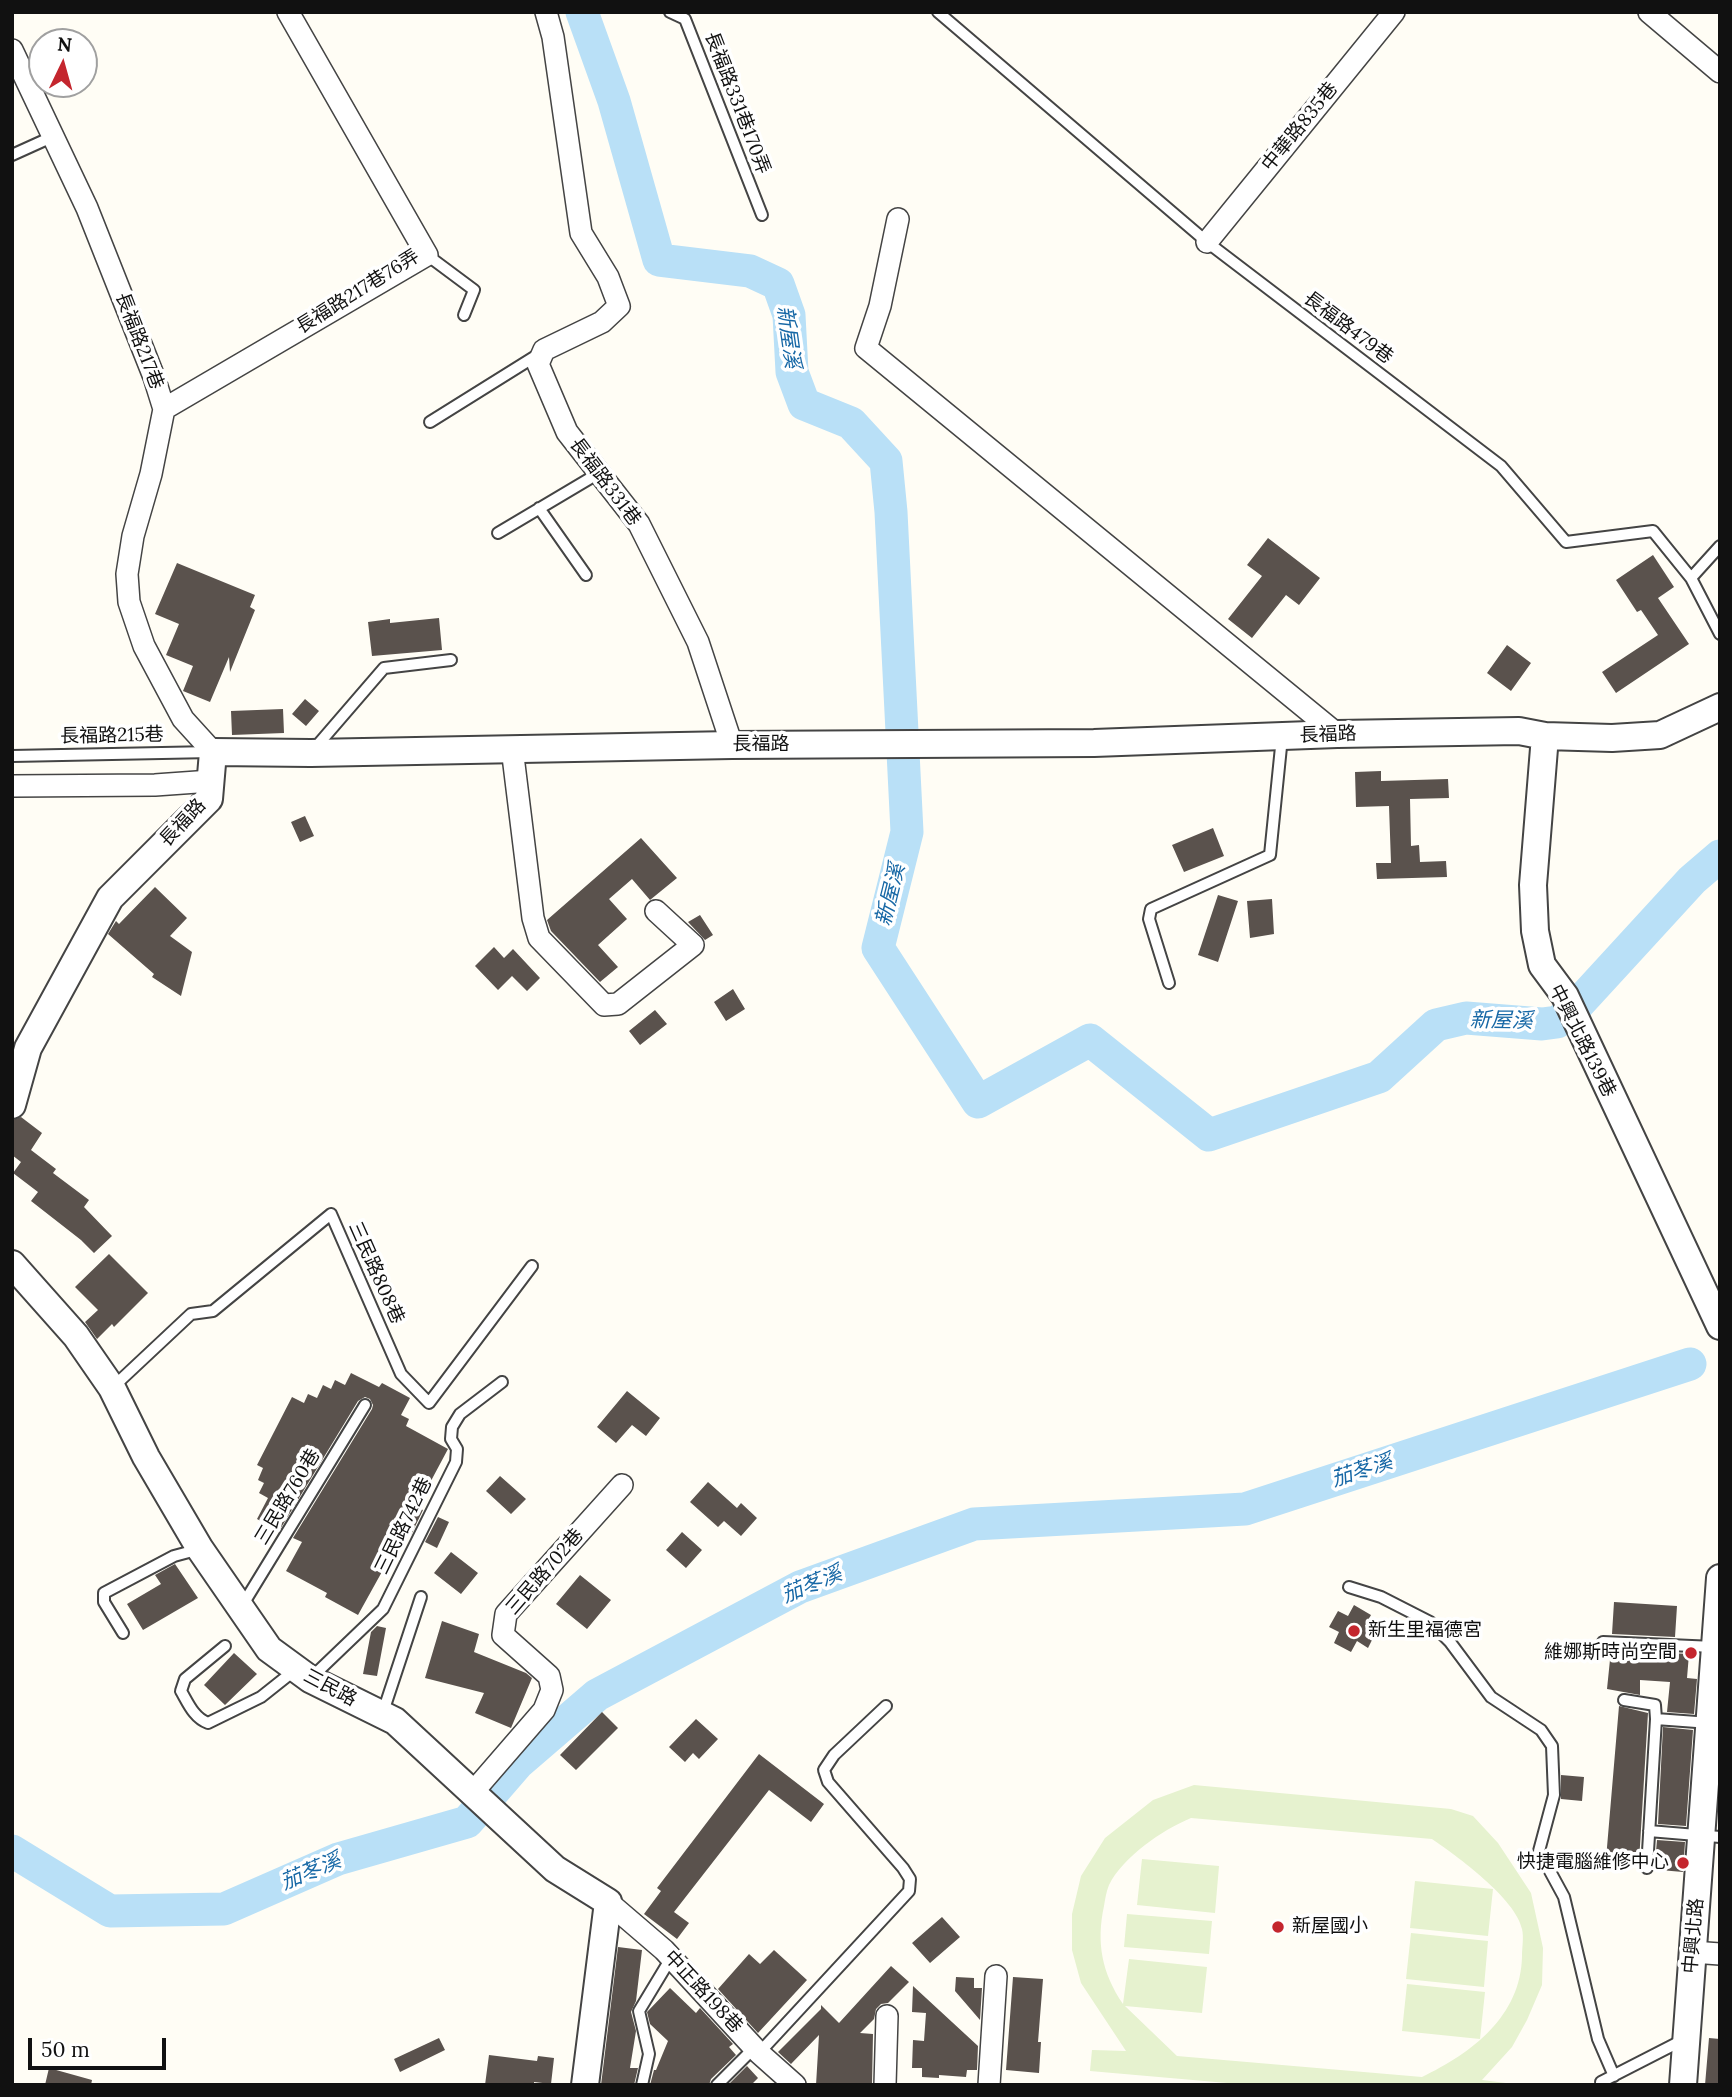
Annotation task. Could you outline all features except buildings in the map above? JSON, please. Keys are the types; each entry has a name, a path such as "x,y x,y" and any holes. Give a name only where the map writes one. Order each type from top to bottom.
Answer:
{"street":[{"name":"長福路217巷76弄","path":"164,409 427,255 288,12"},
{"path":"544,350 602,323 619,306 608,276 581,233 553,37 546,12"},
{"name":"中華路835巷","path":"1207,242 1394,12"},
{"path":"1649,12 1720,72"},
{"name":"長福路217巷","path":"12,50 92,221 154,377 164,409 151,474 133,536 127,573 130,602 144,646 183,719 213,752"},
{"path":"898,219 880,306 866,348 1337,734"},
{"name":"長福路331巷","path":"544,350 538,363 567,432 639,524 698,642 732,745"},
{"name":"長福路","path":"12,1105 28,1048 110,898 209,799 213,752 1094,743 1337,734 1519,732 1545,736 1612,738 1660,735 1720,707"},
{"name":"中興北路139巷","path":"1545,736 1534,885 1535,931 1542,965 1565,996 1720,1326"},
{"path":"512,748 533,918 539,938 604,1005 618,1004 693,945 656,911"},
{"path":"12,786 211,782"},
{"name":"三民路","path":"12,1264 76,1336 112,1388 146,1457 200,1549 268,1649 302,1674 396,1721 555,1869 608,1902"},
{"name":"三民路702巷","path":"480,1798 544,1710 552,1690 549,1676 503,1635 506,1614 622,1485"},
{"name":"中興北路","path":"1683,2085 1692,1952 1711,1837 1720,1578"},
{"path":"584,2085 608,1902"},
{"name":"中正路198巷","path":"608,1902 671,1958 757,2050 795,2085"},
{"path":"1692,1952 1720,1954"},
{"path":"989,2085 996,1976"},
{"path":"884,2085 887,2016"}],"lane":[{"name":"長福路331巷170弄","path":"670,12 685,19 762,215"},
{"name":"長福路479巷","path":"938,12 1207,242 1501,466 1566,542 1653,531 1691,578 1720,634"},
{"path":"12,155 54,136"},
{"path":"427,255 474,290 464,315"},
{"path":"430,422 544,350"},
{"path":"498,533 598,473"},
{"path":"539,508 586,575"},
{"path":"1691,578 1720,546"},
{"path":"311,753 384,668 451,660"},
{"path":"1169,983 1149,919 1151,909 1270,855 1282,737"},
{"name":"長福路215巷","path":"12,756 213,752"},
{"name":"三民路808巷","path":"112,1388 191,1314 213,1311 331,1214 401,1374 429,1403 533,1266"},
{"name":"三民路742巷","path":"302,1674 383,1609 456,1462 457,1449 452,1438 452,1427 460,1414 502,1382"},
{"name":"三民路760巷","path":"241,1608 365,1405"},
{"path":"123,1633 104,1602 104,1593 174,1556 200,1549"},
{"path":"1349,1587 1381,1597 1430,1622 1450,1642 1491,1697 1541,1730 1552,1746 1554,1795 1539,1851 1564,1897 1598,2039 1614,2076"},
{"path":"382,1715 421,1597"},
{"path":"1603,1642 1717,1642"},
{"path":"225,1646 185,1679 181,1691 194,1713 208,1723 302,1674"},
{"path":"1624,1700 1655,1705 1647,1868"},
{"path":"717,2085 757,2050 909,1891 910,1879 903,1868 828,1782 824,1770 834,1755 886,1706"},
{"path":"1656,1719 1715,1723"},
{"path":"1649,1831 1711,1837"},
{"path":"642,2085 649,2054 639,2011 671,1958"},
{"path":"1601,2082 1685,2039"}],"green space":[{"path":"1194,1785 1451,1809 1473,1816 1498,1843 1531,1893 1543,1948 1542,1985 1527,2020 1512,2047 1482,2080 1522,2085 1250,2085 1090,2071 1092,2050 1126,2051 1081,1983 1072,1950 1072,1914 1081,1876 1105,1838 1153,1800","holes":["1191,1818 1432,1839 1484,1879 1509,1905 1522,1929 1523,1942 1519,1977 1513,1997 1503,2014 1475,2044 1422,2077 1177,2056 1125,2006 1202,2013 1207,1967 1129,1959 1123,2004 1110,1981 1101,1945 1102,1920 1109,1885 1124,1864 1144,1846"]},
{"path":"1142,1859 1219,1866 1215,1913 1137,1905"},
{"path":"1415,1881 1493,1889 1488,1936 1410,1928"},
{"path":"1127,1914 1212,1921 1209,1954 1124,1947"},
{"path":"1411,1933 1488,1941 1484,1987 1406,1979"},
{"path":"1407,1984 1485,1992 1480,2039 1402,2031"}],"waterway":[{"name":"新屋溪","path":"582,12 614,101 659,260 750,271 778,284 789,315 792,372 804,404 851,423 886,461 891,512 907,832 878,948 978,1102 1090,1040 1209,1135 1379,1077 1436,1025 1466,1018 1542,1024 1557,1022 1569,1014 1692,880 1720,856"},
{"name":"茄苳溪","path":"12,1851 110,1911 224,1909 338,1859 467,1822 518,1763 597,1695 800,1587 974,1524 1245,1509 1690,1364"}],"place":[{"name":"新生里福德宮","path":"1354,1631"},
{"name":"維娜斯時尚空間","path":"1691,1653"},
{"name":"快捷電腦維修中心","path":"1683,1863"},
{"name":"新屋國小","path":"1278,1927"}]}
